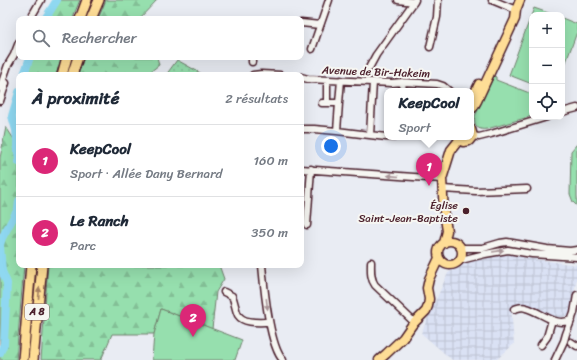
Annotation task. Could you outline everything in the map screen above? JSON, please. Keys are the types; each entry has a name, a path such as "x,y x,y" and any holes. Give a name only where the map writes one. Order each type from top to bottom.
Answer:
{"highway":[{"path":"81,16 88,0"},
{"path":"92,16 99,0"},
{"path":"63,72 66,60"},
{"path":"73,72 77,60"},
{"name":"A 8","path":"23,360 31,268"},
{"name":"A 8","path":"33,360 42,268"}],"main road":[{"path":"474,106 515,18 520,0"},
{"path":"474,94 511,16 516,10"},
{"path":"444,243 447,231 442,179 448,157 457,140"},
{"path":"460,140 463,142 471,140"},
{"path":"447,231 451,235 454,242"},
{"path":"450,241 454,242 461,248 463,254 461,260 454,265 446,265 440,261 438,251 444,243 450,241"},
{"path":"429,294 427,288 429,279 439,258"},
{"path":"379,360 403,338 426,312 429,294 435,277 446,265"}],"street":[{"path":"32,16 41,0"},
{"path":"312,49 329,0"},
{"path":"398,0 415,1"},
{"path":"430,47 437,17 438,0"},
{"path":"492,0 516,10"},
{"path":"369,68 376,55 415,1"},
{"path":"304,23 320,25"},
{"path":"0,88 8,65 16,50"},
{"path":"0,101 12,66 14,55"},
{"name":"Avenue de Bir-Hakeim","path":"304,78 437,84 444,88"},
{"path":"328,80 324,103 339,103"},
{"path":"337,131 340,80"},
{"path":"370,135 373,82"},
{"path":"402,82 403,88"},
{"path":"565,111 577,108"},
{"path":"474,134 479,136 491,134 537,120"},
{"path":"304,129 384,136"},
{"path":"304,169 442,179"},
{"path":"307,225 311,169"},
{"path":"442,189 476,191 527,189"},
{"path":"461,248 483,248 507,242 547,249 570,251 577,250"},
{"path":"461,260 508,250 532,254 577,257"},
{"path":"371,262 372,282 415,323"},
{"path":"262,268 269,322 276,350 283,360"},
{"path":"224,292 232,296 239,316 243,319 249,321 269,322"},
{"path":"557,358 574,313 577,295"},
{"path":"514,309 526,307 552,320 566,321 572,319"},
{"path":"541,345 547,337 552,320"},
{"path":"571,342 577,346"}],"shaded area":[{"path":"506,253 526,258 577,265 577,278 569,315 559,318 549,317 527,307 511,307 514,344 496,360 452,360 421,333 448,273 467,262"}],"green space":[{"path":"59,0 80,0 74,16 49,16"},
{"path":"106,0 157,0 142,16 99,16"},
{"path":"534,8 545,12 533,12"},
{"path":"565,19 577,24 577,32 565,65"},
{"path":"529,21 529,83 509,75"},
{"path":"31,60 61,60 57,72 27,72"},
{"path":"83,60 158,60 159,65 150,72 79,72"},
{"path":"177,60 199,72 168,72"},
{"path":"494,76 496,77 496,80 529,93 529,117 487,129 481,129 476,125 475,116"},
{"path":"6,127 16,142 16,268 24,268 16,360 0,360 0,158"},
{"path":"577,144 577,206 573,202 570,194 571,151"},
{"path":"48,268 220,268 224,279 216,292 212,329 161,309 154,334 112,334 101,360 41,360"},
{"path":"161,309 242,340 235,360 152,360 154,334"}],"waterway":[{"path":"47,16 57,0"},
{"path":"25,72 29,60"},
{"path":"16,102 12,116 16,130"},
{"path":"0,353 4,344 7,283 2,271 0,245 2,238 16,213"}],"place":[{"name":"KeepCool","path":"429,186"},
{"name":"Église Saint-Jean-Baptiste","path":"466,211"},
{"name":"Le Ranch","path":"193,337"}]}
